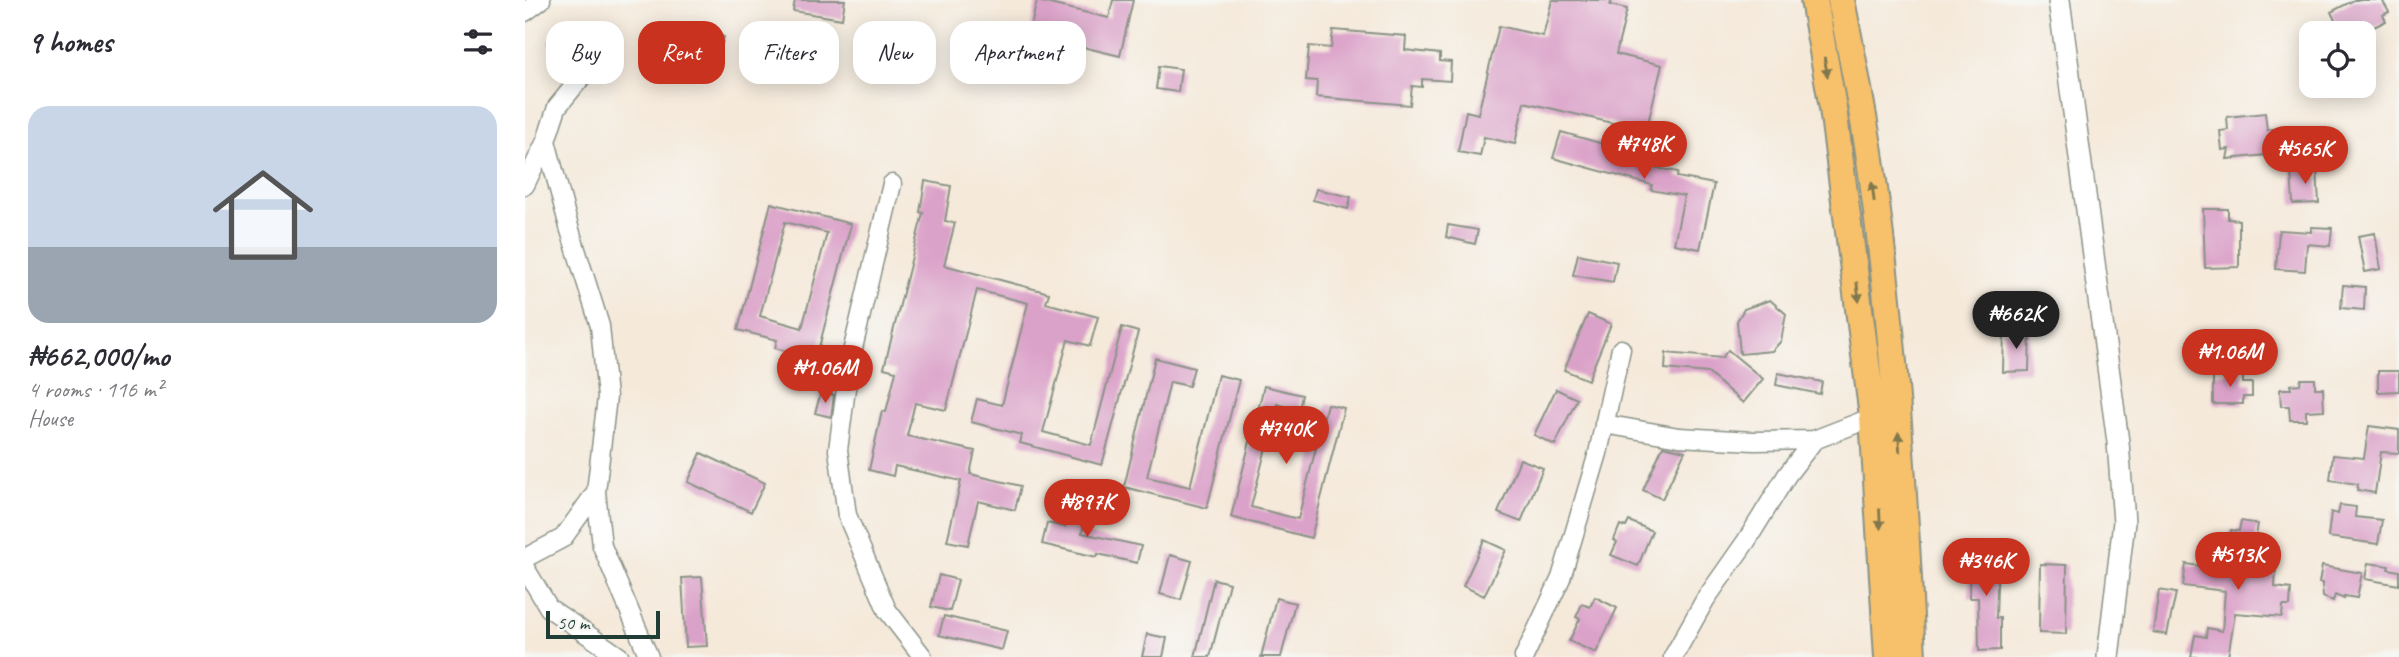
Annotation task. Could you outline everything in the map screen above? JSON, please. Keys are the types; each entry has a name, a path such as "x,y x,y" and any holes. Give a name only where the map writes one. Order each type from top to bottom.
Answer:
{"main road":[{"path":"1842,0 1868,152 1895,388 1912,657"},
{"path":"1811,6 1852,243 1873,417 1888,657"}],"street":[{"path":"525,12 541,0"},
{"path":"2059,0 2118,442 2123,522 2108,657"},
{"path":"525,185 546,141 557,107 576,84"},
{"path":"546,141 600,326 607,397 596,492 602,546 649,657"},
{"path":"892,184 849,365 838,450 848,515 887,610 923,657"},
{"path":"1524,657 1561,578 1604,424 1621,349"},
{"path":"1604,424 1679,437 1753,441 1814,440 1873,417"},
{"path":"1673,657 1705,600 1747,540 1787,475 1814,440"},
{"path":"525,558 563,538 596,492"},
{"path":"525,568 548,608 620,657"}],"building":[{"path":"795,0 845,0 842,19 793,11"},
{"path":"1113,0 1133,0 1120,56 1086,48 1086,21 1032,21 1037,1 1109,18"},
{"path":"1552,0 1612,0 1610,5 1627,9 1616,54 1662,65 1646,131 1524,102 1515,144 1484,137 1480,156 1458,152 1466,111 1478,114 1499,26 1543,36"},
{"path":"2354,0 2382,0 2389,12 2383,15 2386,21 2376,26 2376,21 2335,21 2331,12"},
{"path":"1333,30 1406,36 1405,50 1440,54 1440,61 1451,62 1450,81 1422,79 1422,87 1412,86 1410,105 1316,97 1317,81 1306,80 1309,46 1331,48"},
{"path":"1159,66 1181,69 1178,92 1156,89"},
{"path":"2265,113 2267,130 2274,129 2276,154 2227,159 2229,149 2222,150 2220,131 2228,130 2227,117"},
{"path":"1561,132 1649,157 1647,166 1678,172 1677,177 1714,184 1700,249 1674,244 1684,196 1651,190 1652,185 1553,158"},
{"path":"2317,169 2319,203 2293,204 2291,170"},
{"path":"925,181 951,186 945,221 955,223 944,265 1049,293 1046,303 1098,317 1090,346 1068,340 1043,432 1091,445 1122,327 1138,332 1102,465 1020,443 1022,435 971,422 977,399 1002,405 1028,303 977,290 946,410 915,403 907,436 975,451 970,474 1021,486 1015,510 978,501 968,545 947,541 961,481 895,466 893,476 869,470 882,411 886,412 896,371 884,368 923,213 920,212"},
{"path":"1316,189 1351,197 1348,209 1313,200"},
{"path":"771,203 851,224 816,359 775,348 777,340 738,330","holes":["785,222 827,233 802,328 760,316"]},
{"path":"2203,209 2228,209 2228,219 2239,220 2239,267 2205,268"},
{"path":"1448,225 1478,230 1475,244 1446,237"},
{"path":"2311,227 2332,228 2330,246 2307,244 2305,271 2276,269 2279,230 2311,232"},
{"path":"2375,233 2381,269 2365,272 2358,236"},
{"path":"1578,254 1617,262 1613,282 1573,275"},
{"path":"2343,285 2365,287 2364,310 2341,308"},
{"path":"1770,300 1786,314 1781,341 1772,351 1740,354 1737,321 1744,309"},
{"path":"1588,314 1611,324 1588,380 1564,370"},
{"path":"2004,331 2030,331 2029,371 2003,372"},
{"path":"1728,350 1763,379 1743,403 1708,373 1665,369 1666,353 1722,358"},
{"path":"1155,358 1194,368 1189,386 1170,382 1147,477 1190,487 1218,375 1239,380 1207,508 1124,487"},
{"path":"2378,371 2399,371 2399,391 2378,392"},
{"path":"1778,373 1822,382 1820,394 1776,385"},
{"path":"2243,373 2243,383 2252,383 2252,397 2243,397 2243,404 2213,404 2213,374"},
{"path":"2301,379 2315,379 2315,388 2323,388 2324,410 2306,411 2306,420 2290,420 2289,406 2281,406 2280,389 2291,389 2290,385 2300,384"},
{"path":"1264,386 1302,395 1299,410 1277,404 1251,507 1298,519 1327,404 1344,408 1311,538 1231,517"},
{"path":"1556,389 1577,399 1555,445 1534,435"},
{"path":"821,392 834,395 831,417 815,413"},
{"path":"2369,426 2399,430 2399,453 2381,452 2375,493 2357,490 2358,484 2330,480 2333,455 2364,458"},
{"path":"1663,446 1685,451 1662,499 1643,490"},
{"path":"701,453 765,483 751,512 688,482"},
{"path":"1520,459 1543,468 1521,522 1498,513"},
{"path":"2340,505 2356,507 2355,517 2382,520 2378,544 2328,537 2331,512 2338,514"},
{"path":"1070,506 1088,510 1082,533 1141,546 1137,563 1042,544 1047,523 1065,527"},
{"path":"1629,521 1652,531 1638,566 1611,555 1620,525 1626,527"},
{"path":"2241,521 2258,524 2252,561 2269,562 2270,566 2276,566 2275,587 2291,589 2290,606 2283,606 2282,617 2235,613 2228,657 2191,657 2195,635 2206,637 2207,628 2222,631 2225,591 2183,586 2186,564 2235,571 2240,544 2229,542 2231,530 2239,531"},
{"path":"1484,540 1506,550 1484,596 1463,586"},
{"path":"1970,553 1998,554 1996,618 2000,618 2000,650 1979,651 1978,598 1969,598"},
{"path":"1170,555 1192,561 1181,600 1160,594"},
{"path":"2368,563 2389,566 2388,569 2399,571 2399,585 2365,579"},
{"path":"2040,564 2067,565 2066,634 2039,633"},
{"path":"2322,566 2362,573 2357,598 2344,596 2344,599 2335,595 2333,601 2323,597 2322,583 2319,583"},
{"path":"939,575 958,580 950,611 931,607"},
{"path":"702,577 707,646 686,647 682,578"},
{"path":"1214,579 1229,583 1210,657 1195,657"},
{"path":"2159,590 2176,593 2167,635 2153,632"},
{"path":"1595,597 1617,608 1596,653 1569,641 1580,619 1576,617 1582,604 1590,607"},
{"path":"1276,598 1295,603 1281,657 1261,657"},
{"path":"944,616 1007,631 1002,650 939,635"},
{"path":"1147,634 1167,638 1163,657 1142,657"}]}
